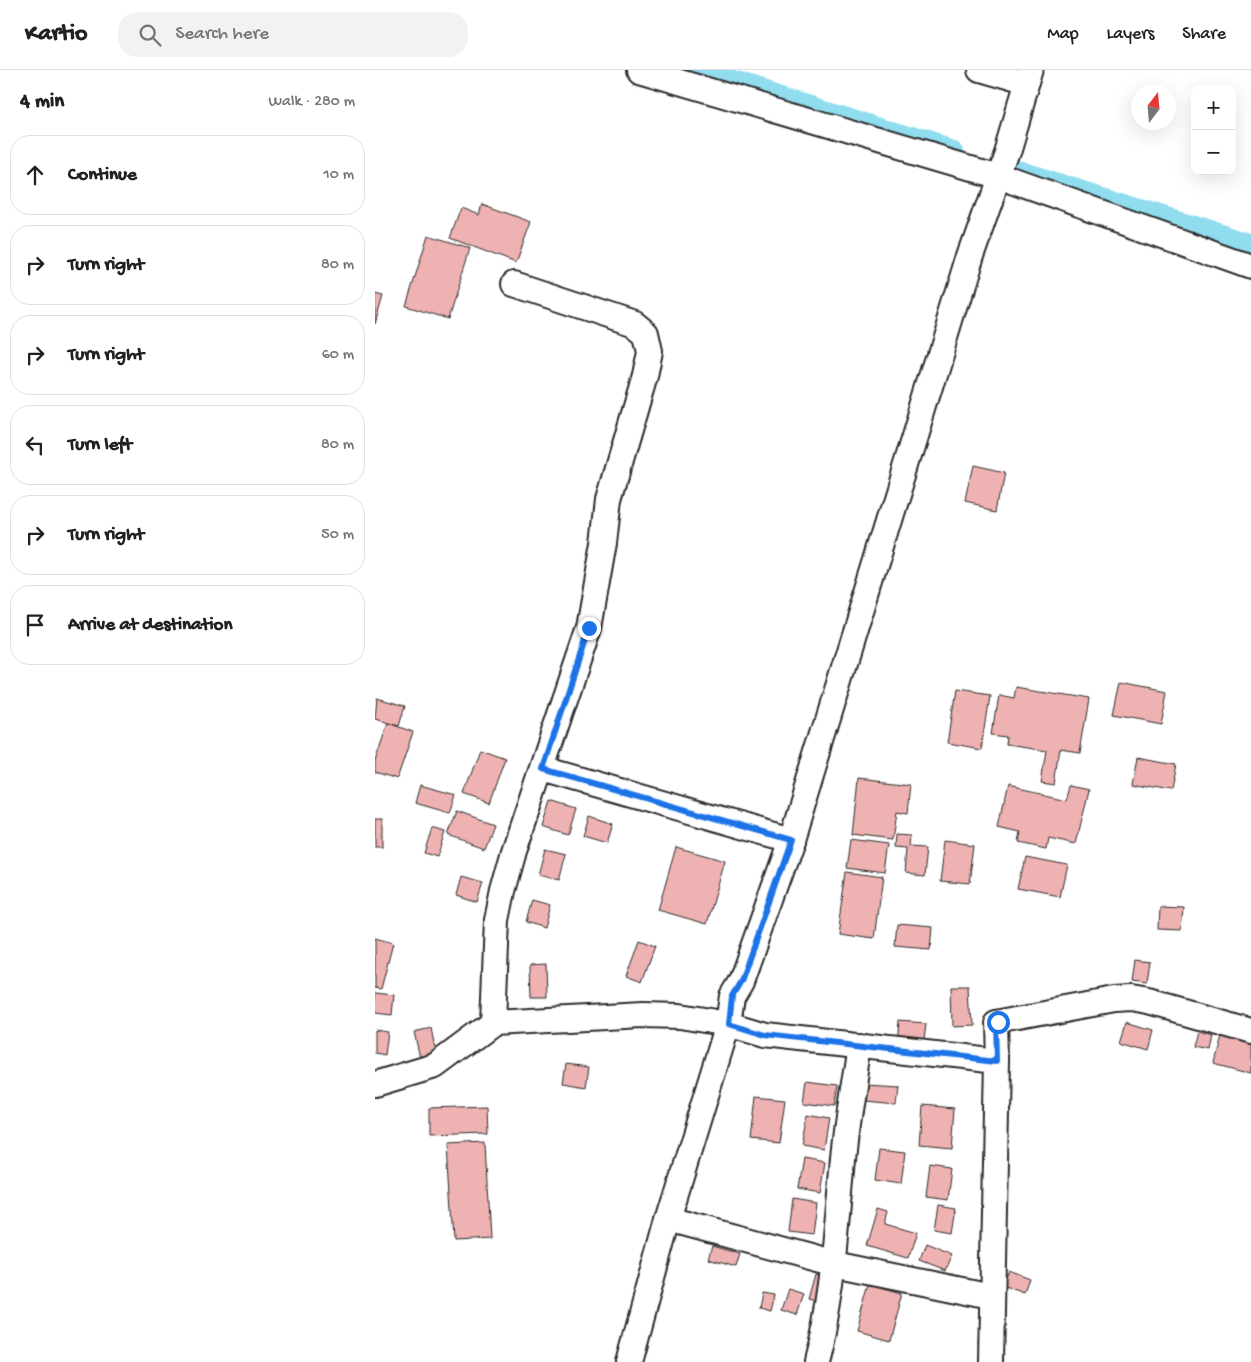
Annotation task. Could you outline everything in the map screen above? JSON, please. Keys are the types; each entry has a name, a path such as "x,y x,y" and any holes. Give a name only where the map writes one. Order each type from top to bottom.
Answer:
{"street":[{"path":"639,70 998,175 1251,266"},
{"path":"629,1362 667,1219 729,1024 732,996 741,981 791,840 970,256 1007,151 1029,77 979,70"},
{"path":"493,1023 497,920 514,852 589,628 604,543 609,498 645,376 650,351 647,333 635,324 514,284"},
{"path":"543,769 791,840"},
{"path":"991,1362 997,1061 996,1022 1114,1000 1149,1002 1251,1031"},
{"path":"375,1084 435,1066 493,1023 643,1014 680,1016 729,1024 765,1035 997,1061"},
{"path":"816,1362 823,1336 835,1264 842,1168 859,1045"},
{"path":"667,1219 835,1264 991,1296"}],"building":[{"path":"482,204 531,222 516,263 450,238 461,208 479,215"},
{"path":"428,235 470,248 448,319 406,306"},
{"path":"375,294 383,296 375,324"},
{"path":"973,466 1004,473 997,510 965,503"},
{"path":"1121,682 1167,691 1161,724 1114,715"},
{"path":"1016,687 1089,699 1080,753 1061,750 1056,783 1042,781 1047,750 1007,744 1008,735 993,733 999,695 1014,698"},
{"path":"955,691 990,696 982,748 947,742"},
{"path":"377,698 405,706 399,726 375,719"},
{"path":"388,723 413,732 397,779 375,772 375,761"},
{"path":"480,749 505,758 489,803 464,794"},
{"path":"1138,757 1176,764 1171,791 1133,784"},
{"path":"859,778 911,784 908,813 897,811 893,840 853,835"},
{"path":"420,785 456,795 450,813 415,803"},
{"path":"1071,785 1089,789 1076,844 1048,838 1046,849 1018,843 1020,832 999,827 1008,786 1067,799"},
{"path":"551,801 576,809 568,835 543,827"},
{"path":"457,811 493,824 484,848 448,835"},
{"path":"589,816 613,824 607,843 583,836"},
{"path":"375,819 382,819 382,847 375,847"},
{"path":"432,828 445,832 437,857 424,853"},
{"path":"897,834 912,835 911,846 928,847 925,875 906,873 908,849 896,848"},
{"path":"851,840 889,845 885,873 847,868"},
{"path":"945,840 975,844 970,884 940,881"},
{"path":"676,847 725,861 707,924 658,910"},
{"path":"545,849 566,854 559,880 538,875"},
{"path":"1025,857 1067,865 1060,897 1018,889"},
{"path":"847,872 882,877 874,939 838,934"},
{"path":"461,877 483,883 477,902 456,895"},
{"path":"532,900 550,905 544,928 526,922"},
{"path":"1158,906 1184,907 1182,931 1157,930"},
{"path":"897,925 933,928 931,950 895,947"},
{"path":"375,938 393,943 381,989 375,988"},
{"path":"639,940 655,946 642,982 626,976"},
{"path":"1135,960 1150,962 1147,984 1132,982"},
{"path":"546,964 547,997 531,997 530,965"},
{"path":"951,986 970,986 972,1025 952,1026"},
{"path":"375,993 394,995 392,1015 375,1013"},
{"path":"900,1022 926,1024 923,1049 898,1047"},
{"path":"1127,1022 1153,1030 1148,1049 1121,1041"},
{"path":"431,1028 437,1059 421,1062 414,1032"},
{"path":"375,1030 388,1032 385,1055 375,1053"},
{"path":"1197,1031 1211,1035 1208,1050 1193,1047"},
{"path":"1220,1035 1251,1044 1251,1073 1213,1063"},
{"path":"566,1064 589,1067 586,1087 563,1083"},
{"path":"807,1082 837,1086 834,1106 804,1102"},
{"path":"864,1083 898,1085 896,1103 863,1100"},
{"path":"756,1096 785,1099 779,1143 751,1140"},
{"path":"487,1106 488,1134 429,1136 429,1108"},
{"path":"922,1106 955,1109 952,1148 919,1145"},
{"path":"808,1114 829,1118 824,1150 802,1146"},
{"path":"485,1143 490,1239 454,1241 448,1145"},
{"path":"879,1148 905,1151 901,1184 875,1180"},
{"path":"802,1159 825,1163 820,1193 797,1189"},
{"path":"930,1166 952,1169 948,1200 926,1197"},
{"path":"792,1199 816,1203 812,1235 788,1232"},
{"path":"938,1205 956,1208 952,1233 934,1230"},
{"path":"878,1209 888,1212 885,1224 916,1233 908,1258 867,1246"},
{"path":"925,1245 952,1256 945,1271 919,1261"},
{"path":"712,1246 740,1254 736,1267 708,1259"},
{"path":"1009,1272 1030,1280 1025,1295 1003,1287"},
{"path":"816,1274 827,1277 821,1302 809,1299"},
{"path":"870,1284 902,1293 889,1340 857,1331"},
{"path":"788,1289 804,1294 797,1315 781,1310"},
{"path":"762,1293 774,1295 770,1311 759,1308"}],"waterway":[{"path":"695,70 954,151"},
{"path":"1003,167 1251,244"}],"route":[{"path":"589,628 543,769 791,840 741,981 732,996 729,1024 753,1033 765,1035 997,1061 996,1022 998,1022"}]}
